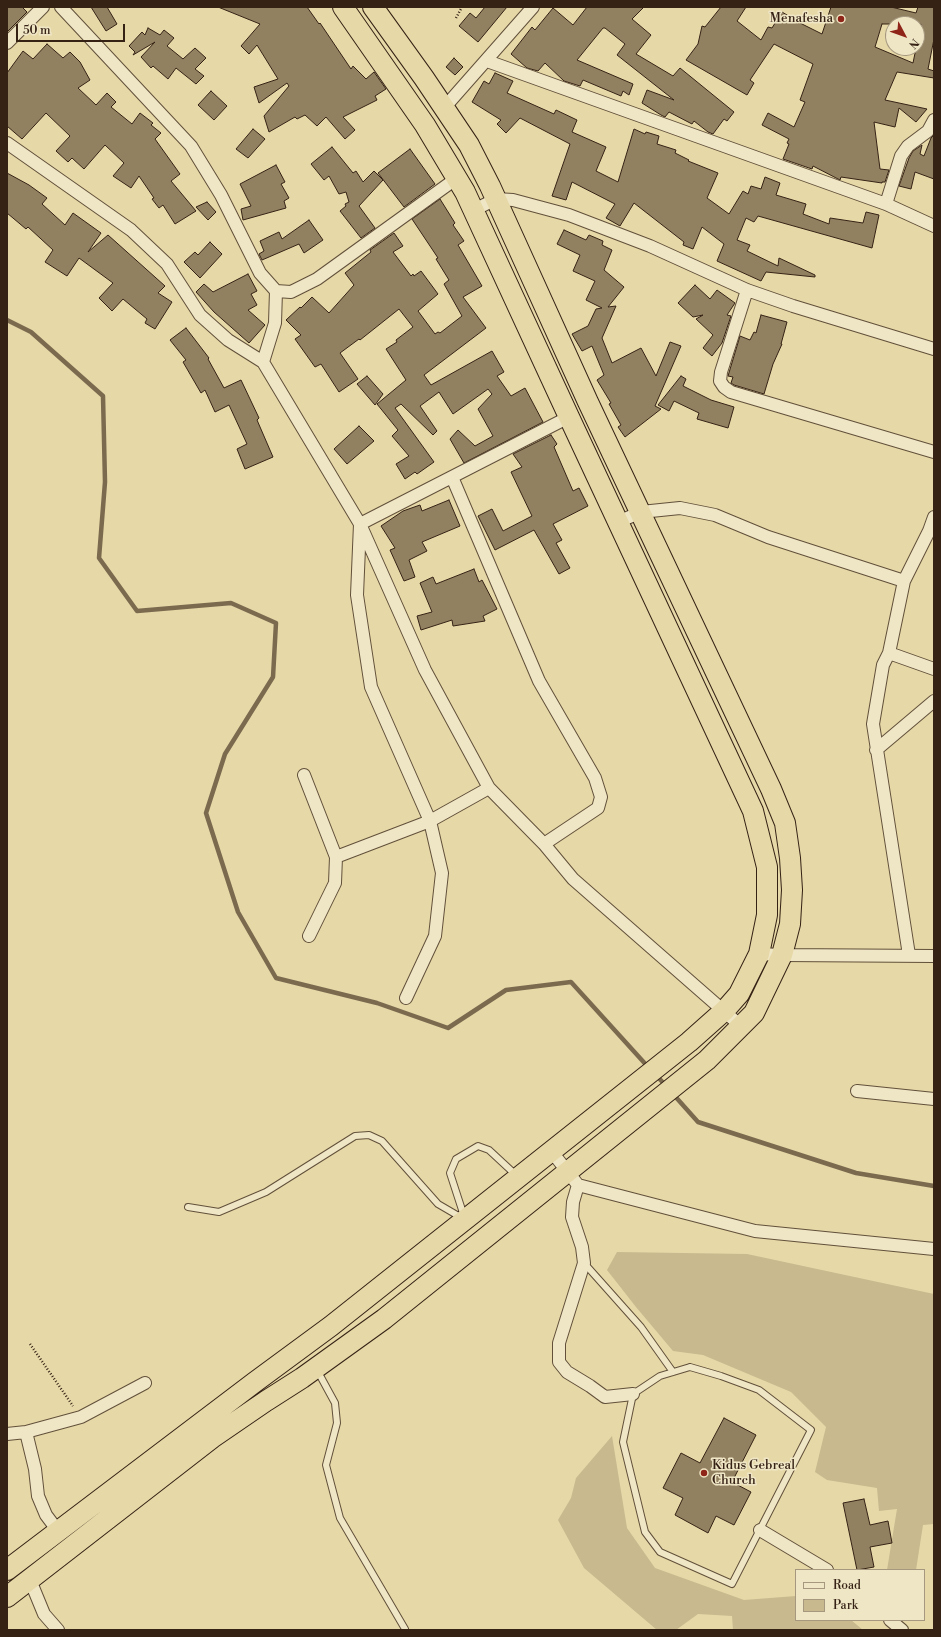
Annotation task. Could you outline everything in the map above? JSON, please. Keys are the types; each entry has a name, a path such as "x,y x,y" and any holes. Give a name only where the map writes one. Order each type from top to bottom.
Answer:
{"highway":[{"path":"7,1570 255,1382 332,1326 465,1219 613,1104 689,1042 725,1010 739,994 759,954 767,916 767,867 753,811 568,417 474,210 457,178 425,125 343,7"},
{"path":"7,1597 212,1438 316,1368 572,1179 627,1125 707,1060 754,1014 782,955 790,924 792,890 790,858 785,823 767,781 496,199 469,145 373,7"}],"street":[{"path":"7,43 43,7"},
{"path":"61,7 191,146 221,195 260,273 276,291 275,323 263,362"},
{"path":"444,108 533,7"},
{"path":"487,61 886,204 934,226"},
{"path":"886,204 901,156 908,146 928,131 934,120"},
{"path":"7,143 131,230 167,264 200,315 228,340 263,362 360,524 425,670 489,788 544,844 573,879 725,1010 742,1027"},
{"path":"276,291 291,292 317,279 457,178"},
{"path":"474,210 496,199 513,200 570,215 650,246 747,290 793,306 934,348"},
{"path":"747,290 721,372 720,381 724,387 731,392 934,452"},
{"path":"360,524 568,417"},
{"path":"452,477 539,681 595,778 601,797 598,808 544,844"},
{"path":"618,522 641,512 680,508 715,516 768,537 904,581"},
{"path":"909,955 873,724 883,665 889,653 904,581 931,532 934,517"},
{"path":"360,524 357,595 371,687 430,821 442,873 435,936 406,998"},
{"path":"889,653 934,669"},
{"path":"876,750 934,701"},
{"path":"304,775 336,857 336,883 309,936"},
{"path":"336,857 430,821 489,788"},
{"path":"759,954 934,956"},
{"path":"857,1091 934,1099"},
{"path":"552,1152 572,1179 572,1217 582,1247 584,1263 559,1343 559,1362 567,1372 606,1397 633,1394"},
{"path":"572,1179 755,1231 934,1249"},
{"path":"7,1434 26,1432 81,1417 145,1383"},
{"path":"26,1432 35,1469 38,1496 46,1516 58,1531"},
{"path":"760,1530 825,1569"},
{"path":"30,1580 44,1614 58,1630"},
{"path":"891,1621 902,1630"}],"lane":[{"path":"188,1207 219,1212 266,1192 355,1136 369,1135 382,1141 438,1204 465,1219"},
{"path":"465,1219 450,1173 456,1159 478,1146 489,1150 519,1178"},
{"path":"584,1263 641,1327 673,1372"},
{"path":"690,1367 721,1376 759,1390 811,1430 732,1584 660,1552 645,1532 623,1442 633,1394 660,1376 673,1372 690,1367"},
{"path":"316,1368 335,1403 337,1423 326,1465 340,1518 405,1629"}],"path":[{"path":"456,18 462,7"},
{"path":"30,1344 81,1417"}],"green space":[{"path":"617,1252 747,1254 934,1294 934,1524 923,1525 916,1569 887,1569 897,1509 879,1511 877,1488 827,1480 815,1472 826,1427 791,1392 703,1355 673,1351 607,1270"},
{"path":"612,1436 627,1528 655,1568 744,1600 795,1596 795,1621 852,1621 863,1630 733,1630 732,1616 698,1614 676,1630 657,1630 584,1568 558,1520 571,1498 576,1478"}],"building":[{"path":"7,7 22,7 27,12 7,32"},
{"path":"91,7 107,7 117,24 106,31"},
{"path":"218,7 307,7 319,24 320,23 351,69 353,66 366,79 374,72 386,89 375,96 377,100 343,117 355,130 345,139 326,117 317,126 305,115 297,119 295,117 269,132 264,116 289,86 287,83 259,103 254,87 278,79 257,45 249,54 241,46 260,24"},
{"path":"485,7 507,7 478,42 459,26 470,13 476,18"},
{"path":"587,7 644,7 632,19 651,35 636,54 673,76 680,68 734,112 727,121 724,119 713,134 694,121 692,124 669,112 665,117 642,103 647,90 674,100 617,55 625,44 605,28 603,28 577,60 633,84 629,95 623,91 621,96 583,80 580,86 564,81 545,63 538,71 527,68 511,54 532,27 535,30 553,8 573,25"},
{"path":"721,7 746,7 737,21 761,40 768,27 772,28 782,12 822,34 831,7 891,7 916,13 918,7 934,7 934,39 928,69 934,71 934,78 897,72 885,100 927,109 916,122 899,108 895,127 874,122 880,169 889,170 885,182 882,183 841,177 840,180 813,166 812,169 783,159 789,144 787,143 789,139 762,125 768,113 794,127 805,102 800,100 813,64 774,44 750,80 754,83 747,95 686,60 698,44 702,26 705,27"},
{"path":"148,28 160,35 164,30 174,38 167,46 183,59 195,48 206,58 195,69 204,76 196,84 176,68 168,79 153,66 151,68 141,57 155,42 133,55 135,52 129,46 142,32 145,35"},
{"path":"47,44 63,58 70,52 80,62 90,80 78,88 96,105 107,93 116,102 111,107 132,124 140,113 153,123 151,125 161,133 155,139 180,174 171,181 196,211 175,224 163,205 159,208 152,199 154,198 139,176 131,188 113,176 124,163 105,145 84,169 72,158 68,162 56,151 70,136 46,113 22,139 7,126 7,73 23,51 33,59"},
{"path":"454,58 463,67 455,75 446,67"},
{"path":"495,73 513,81 507,93 554,114 556,110 577,120 572,132 606,147 596,171 618,182 634,129 645,134 646,132 659,136 657,144 676,150 675,153 689,160 688,161 718,173 707,198 729,214 743,191 748,194 751,186 761,189 765,177 780,183 776,195 806,204 803,214 829,224 830,218 863,223 866,212 879,215 872,248 758,216 754,222 746,218 737,240 750,245 747,251 778,266 779,258 815,275 815,277 766,272 761,281 717,261 724,244 702,227 693,249 683,245 684,242 634,203 620,226 606,218 615,204 572,182 566,200 552,196 570,144 520,118 506,133 497,124 501,120 472,102 484,81 489,84"},
{"path":"211,91 227,106 214,120 198,105"},
{"path":"253,129 265,139 248,158 236,149"},
{"path":"934,135 934,179 915,172 911,189 899,186 913,151 922,145 920,154 924,156 931,138"},
{"path":"332,147 353,173 356,171 363,182 374,171 383,180 359,206 375,228 361,238 340,211 346,206 345,204 349,202 346,192 339,194 329,176 324,180 311,164"},
{"path":"410,149 435,184 404,207 378,173"},
{"path":"276,165 285,182 281,184 289,198 284,201 286,208 243,220 241,209 251,206 240,184"},
{"path":"7,173 29,185 47,198 42,204 65,225 73,213 101,233 88,252 108,235 165,286 158,293 172,302 155,329 145,323 147,319 123,299 112,311 99,298 113,283 79,258 67,276 45,262 53,250 28,227 26,229 7,213"},
{"path":"440,199 455,223 453,225 464,241 458,245 482,286 463,297 486,328 424,375 431,385 492,351 504,372 497,376 511,396 525,388 543,422 464,463 450,439 458,430 475,446 493,436 478,409 492,394 488,389 453,414 439,392 420,406 437,431 433,435 401,404 395,408 434,462 417,474 415,472 405,479 396,464 409,456 392,436 398,430 377,404 406,380 386,349 397,342 396,340 413,327 399,309 360,340 359,339 340,353 358,379 339,392 321,364 315,367 295,339 301,335 286,320 312,297 329,313 354,285 345,273 371,252 370,250 394,233 403,246 393,252 411,276 413,274 414,276 421,271 438,294 418,311 435,334 438,332 440,333 462,316 444,284 449,280 436,259 438,258 412,219"},
{"path":"207,202 216,212 208,220 196,207"},
{"path":"309,220 323,240 304,253 299,244 262,260 259,254 264,251 260,241 279,232 282,239"},
{"path":"564,230 586,240 589,235 603,241 602,245 612,250 604,270 624,287 608,307 616,306 602,338 612,363 641,348 656,376 670,342 681,346 655,406 661,409 625,437 618,427 621,425 609,404 611,403 597,380 604,375 592,346 582,351 572,334 588,326 596,309 602,308 586,300 595,281 573,271 580,255 557,244"},
{"path":"210,242 222,254 200,278 184,262 195,252 198,255"},
{"path":"248,274 257,291 251,294 257,305 248,310 265,325 249,343 214,312 196,292 204,284 213,292"},
{"path":"695,285 710,299 717,290 735,303 727,315 731,316 722,343 712,356 703,348 713,335 696,319 703,315 693,317 678,303"},
{"path":"761,315 787,322 782,344 773,364 764,394 734,385 731,383 733,377 728,376 740,336 750,340 754,332 756,333"},
{"path":"186,328 209,358 208,359 224,388 241,380 259,418 257,420 273,457 245,469 237,449 247,444 229,405 215,412 205,390 201,393 183,362 186,360 170,340"},
{"path":"367,376 383,394 375,405 357,384"},
{"path":"681,376 686,379 683,386 711,400 734,407 728,428 697,419 699,413 674,401 669,411 658,405"},
{"path":"359,426 374,441 347,464 334,449"},
{"path":"551,435 557,444 554,447 573,491 579,488 588,506 553,524 562,540 556,543 570,568 559,574 534,530 495,550 478,516 492,509 503,531 532,516 511,472 522,467 513,454"},
{"path":"449,500 460,526 422,542 427,551 409,560 415,577 404,581 390,550 395,548 381,526 403,511 420,505 422,511"},
{"path":"474,569 479,582 482,580 497,609 483,616 485,621 453,626 452,620 421,630 417,616 432,612 420,583 433,577 436,584"},
{"name":"Kidus Gebreal Church","path":"724,1418 756,1435 732,1482 751,1492 734,1525 716,1516 708,1533 675,1515 683,1498 663,1488 681,1453 700,1463"},
{"path":"864,1499 870,1525 888,1521 892,1543 870,1547 874,1567 857,1569 843,1503"}],"waterway":[{"path":"7,320 31,332 103,396 105,482 99,558 137,611 231,603 276,623 273,677 225,754 206,813 238,912 276,978 377,1003 448,1028 506,990 571,982 649,1068"},
{"path":"656,1075 667,1087"},
{"path":"673,1094 698,1122 856,1173 934,1186"}],"place":[{"name":"Menafesha","path":"841,19"},
{"name":"Kidus Gebreal Church","path":"704,1473"}]}
